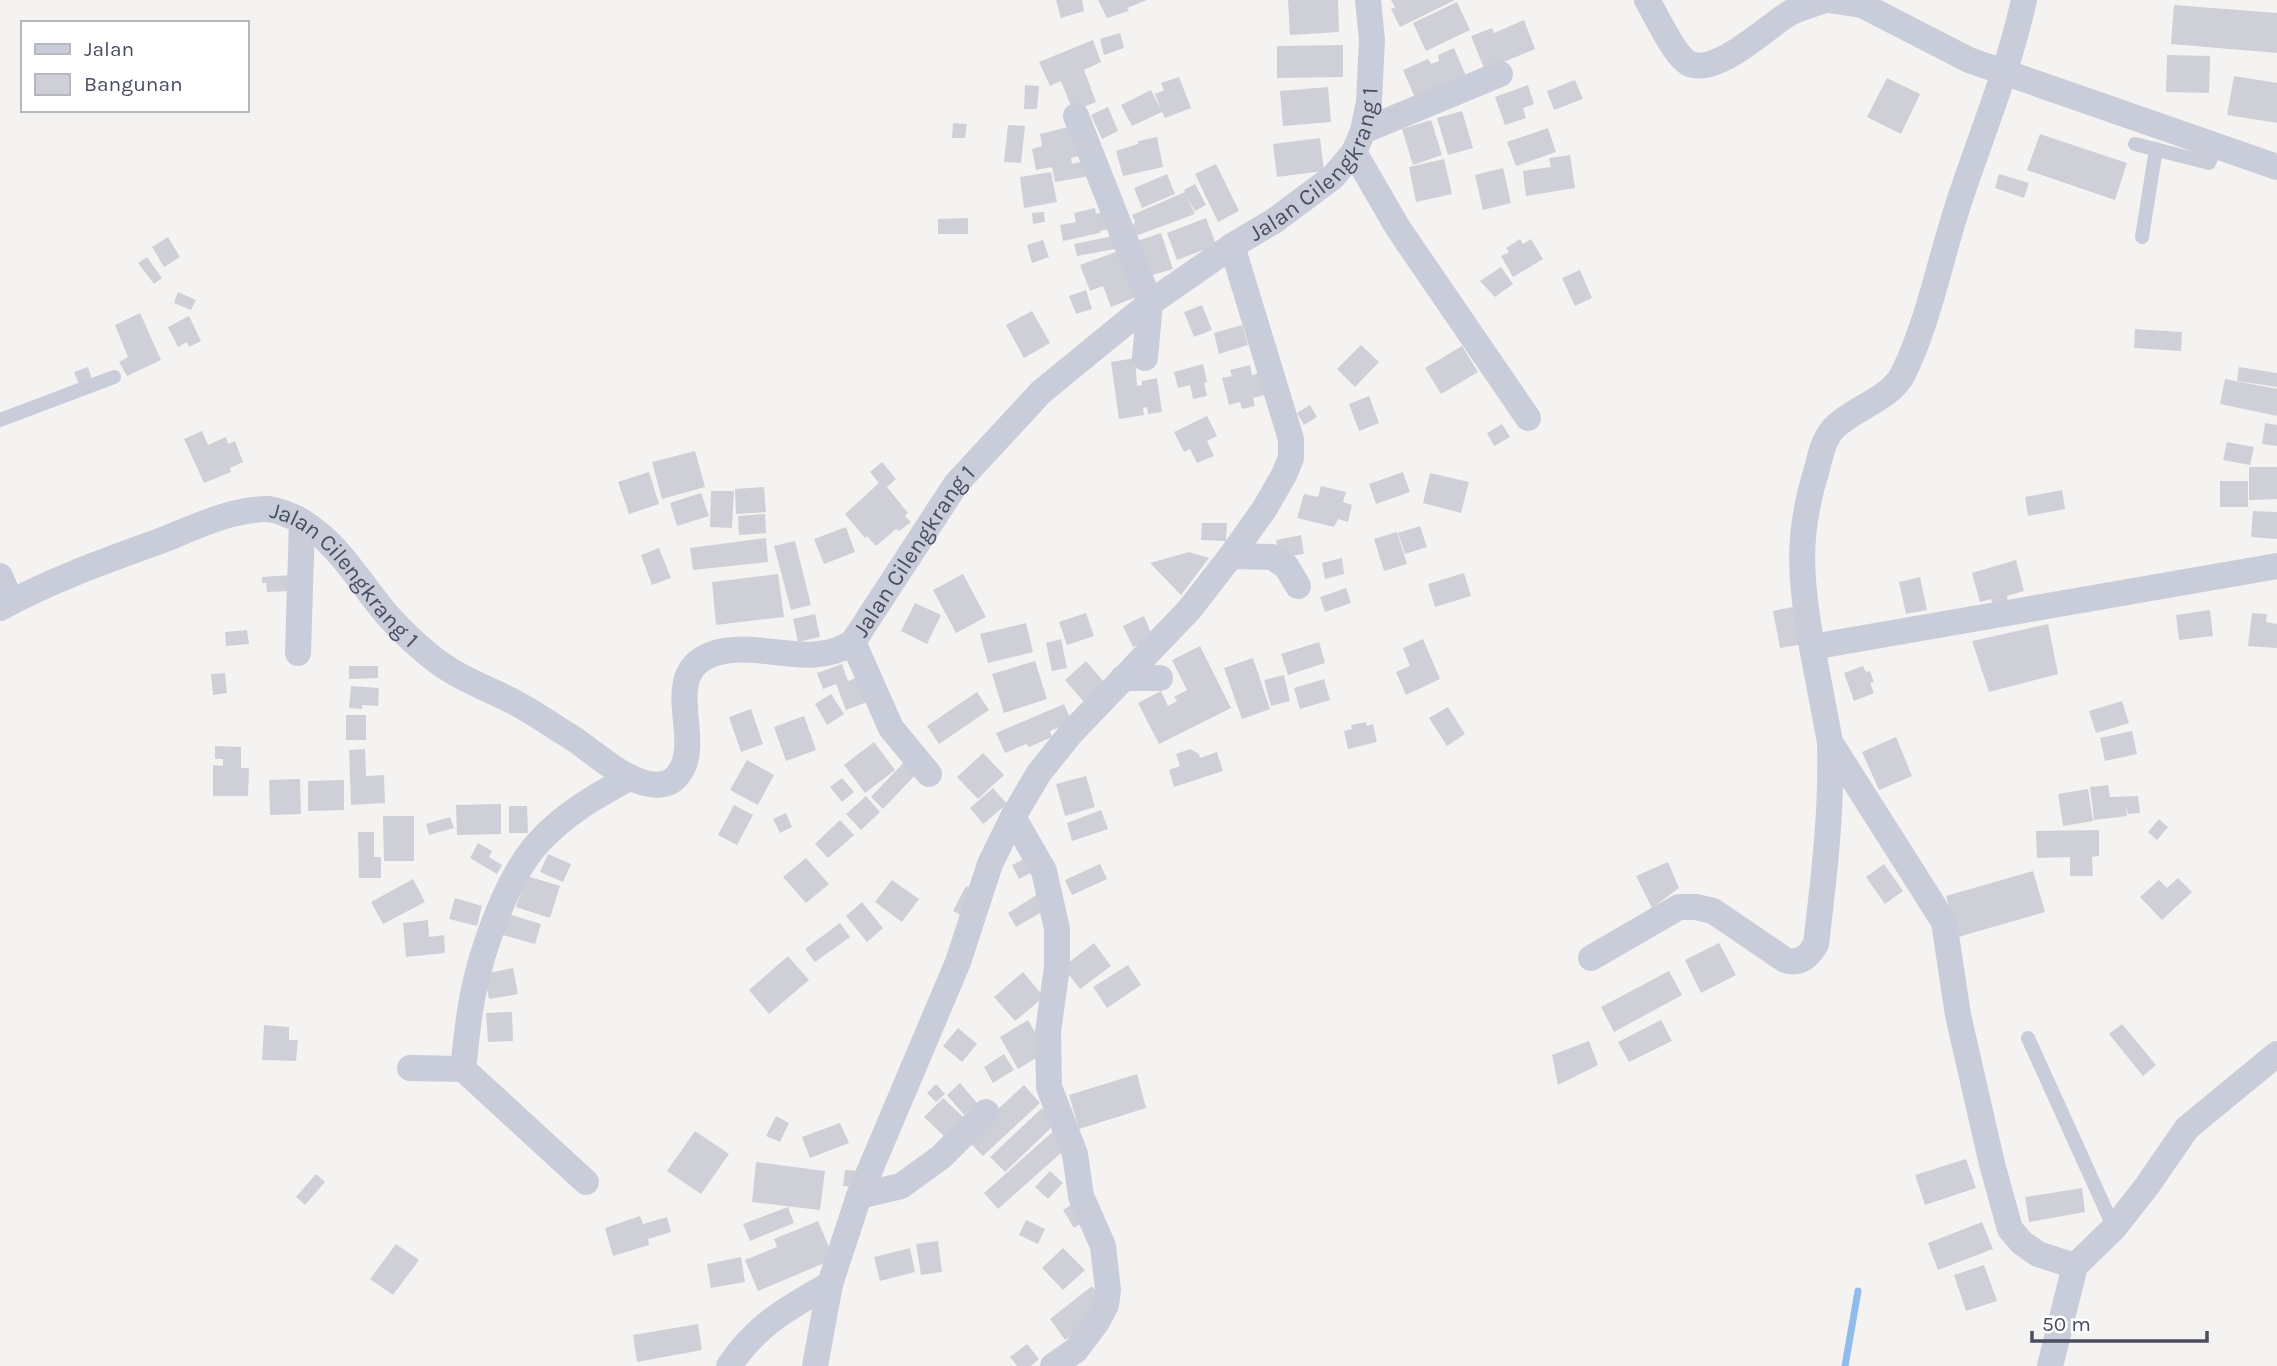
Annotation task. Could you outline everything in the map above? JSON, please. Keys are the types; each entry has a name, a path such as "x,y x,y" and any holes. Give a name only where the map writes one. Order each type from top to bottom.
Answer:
{"street":[{"name":"Jalan Cilengkrang 1","path":"6,605 44,584 232,514 270,509 302,522 338,550 378,605 429,656 467,681 514,702 597,754 629,778 650,785 666,784 676,778 688,754 683,699 688,678 698,661 713,654 746,650 810,657 843,649 853,642 956,484 1041,392 1150,303 1232,246 1274,221 1333,177 1358,142 1369,102 1372,69 1368,0"},
{"path":"1647,0 1678,53 1686,63 1698,67 1714,64 1792,11 1827,0 1862,5 1969,60 2277,167"},
{"path":"1591,958 1679,907 1696,906 1713,911 1785,960 1797,962 1811,953 1816,944 1832,792 1830,742 1803,595 1801,538 1810,492 1825,440 1835,428 1886,392 1902,375 1922,323 1958,204 2004,72 2024,0"},
{"path":"1500,74 1358,142 1398,228 1528,418"},
{"path":"1076,117 1150,303 1145,359"},
{"path":"815,1366 830,1284 859,1196 958,962 990,864 1013,817 1039,773 1071,733 1189,610 1231,556 1265,508 1292,458 1291,439 1232,246"},
{"path":"298,653 302,522"},
{"path":"1231,556 1272,557 1286,566 1298,586"},
{"path":"1812,646 2277,566"},
{"path":"0,576 6,605"},
{"path":"853,642 891,728 929,774"},
{"path":"1123,678 1160,678"},
{"path":"1830,742 1944,922 1958,1015 1992,1164 2010,1228 2022,1243 2038,1254 2075,1266"},
{"path":"463,1069 473,993 494,921 517,873 538,843 582,804 629,778"},
{"path":"1013,817 1044,872 1057,929 1057,967 1048,1032 1049,1087 1075,1154 1081,1196 1103,1246 1108,1290 1097,1322 1076,1350 1053,1366"},
{"path":"2050,1366 2075,1266 2114,1228 2187,1128 2277,1054"},
{"path":"411,1068 463,1069 586,1182"},
{"path":"859,1196 901,1186 941,1157 986,1112"},
{"path":"729,1366 744,1344 778,1314 830,1284"}],"lane":[{"path":"2136,144 2209,163 2216,146"},
{"path":"2142,237 2156,149"},
{"path":"0,420 114,376"},
{"path":"2028,1038 2114,1228"}],"building":[{"path":"1056,0 1082,0 1084,11 1061,18"},
{"path":"1098,0 1147,0 1127,8 1129,11 1107,18"},
{"path":"1288,0 1338,0 1339,32 1290,35"},
{"path":"1391,0 1455,0 1400,27 1391,9 1395,7"},
{"path":"1457,2 1470,30 1426,51 1413,23"},
{"path":"2174,5 2277,13 2277,53 2171,44"},
{"path":"1524,20 1535,49 1501,63 1486,73 1471,36 1492,28 1494,33"},
{"path":"1120,33 1124,48 1104,55 1100,39"},
{"path":"1093,40 1101,62 1084,70 1096,102 1073,111 1061,81 1050,86 1039,62"},
{"path":"1343,45 1343,77 1277,78 1277,46"},
{"path":"1454,48 1469,83 1418,105 1403,70 1428,59 1431,64 1439,61 1438,55"},
{"path":"2167,55 2210,56 2209,93 2166,92"},
{"path":"2234,76 2277,83 2277,123 2227,115"},
{"path":"1179,77 1191,108 1165,118 1162,112 1132,126 1121,105 1151,90 1161,110 1155,94 1164,90 1161,83"},
{"path":"1887,78 1920,94 1901,134 1867,117"},
{"path":"1575,80 1583,99 1554,110 1547,91"},
{"path":"1025,85 1039,86 1037,109 1024,109"},
{"path":"1528,85 1534,104 1523,108 1526,118 1505,125 1495,97"},
{"path":"1328,87 1331,122 1283,126 1280,91"},
{"path":"1108,107 1118,131 1102,139 1091,115"},
{"path":"1462,111 1473,148 1448,155 1437,118"},
{"path":"1431,120 1442,155 1413,165 1402,129"},
{"path":"953,123 967,124 965,138 952,138"},
{"path":"1008,125 1025,126 1021,163 1004,162"},
{"path":"1068,127 1071,140 1076,139 1079,156 1071,158 1072,164 1087,160 1090,176 1055,182 1052,167 1036,170 1032,149 1042,146 1040,134"},
{"path":"1548,128 1556,152 1516,166 1507,142"},
{"path":"2040,134 2127,163 2115,200 2027,170"},
{"path":"1157,137 1163,167 1123,176 1116,151 1138,144 1138,141"},
{"path":"1320,138 1324,171 1277,177 1273,144"},
{"path":"1570,155 1575,188 1526,196 1523,171 1551,167 1549,158"},
{"path":"1444,159 1452,194 1416,202 1409,167"},
{"path":"1216,164 1239,211 1218,222 1195,174"},
{"path":"1503,168 1511,203 1483,210 1475,175"},
{"path":"1051,172 1057,202 1024,208 1020,177"},
{"path":"1167,174 1175,194 1142,208 1134,188"},
{"path":"1999,174 2029,183 2024,198 1995,188"},
{"path":"1195,184 1206,205 1195,211 1186,196 1195,214 1138,235 1135,233 1132,229 1135,221 1132,215 1185,192 1184,190"},
{"path":"1095,208 1096,214 1110,210 1113,228 1063,241 1060,225 1076,222 1074,213"},
{"path":"1044,212 1045,222 1033,224 1032,213"},
{"path":"968,218 968,234 938,234 938,219"},
{"path":"1206,218 1216,245 1177,260 1167,233"},
{"path":"1161,233 1173,269 1146,277 1134,242"},
{"path":"1118,235 1120,248 1077,256 1074,244"},
{"path":"168,237 180,257 164,267 152,247"},
{"path":"1520,239 1523,244 1531,239 1543,259 1513,277 1501,256 1509,252 1506,248"},
{"path":"1043,240 1049,257 1032,263 1027,245"},
{"path":"1124,249 1141,295 1111,307 1103,286 1090,291 1080,265"},
{"path":"147,257 162,278 154,284 138,263"},
{"path":"1501,267 1513,284 1495,297 1480,281"},
{"path":"1580,270 1592,298 1575,306 1562,278"},
{"path":"1086,290 1092,309 1076,314 1069,296"},
{"path":"178,292 196,300 191,310 174,303"},
{"path":"1202,305 1212,330 1194,337 1184,312"},
{"path":"1032,311 1050,343 1024,358 1006,325"},
{"path":"140,313 161,360 127,376 119,362 128,357 115,325"},
{"path":"189,316 201,341 189,347 187,342 178,347 168,327"},
{"path":"1242,325 1248,345 1219,354 1214,333"},
{"path":"2135,329 2182,332 2181,351 2134,348"},
{"path":"1361,345 1379,362 1355,387 1337,369"},
{"path":"1462,346 1478,372 1441,394 1425,368"},
{"path":"1135,358 1137,386 1142,385 1142,381 1157,378 1162,412 1148,414 1147,407 1143,408 1144,415 1119,419 1111,362"},
{"path":"1203,364 1207,396 1193,399 1190,385 1178,388 1174,372"},
{"path":"1250,365 1252,375 1264,372 1269,394 1253,398 1255,406 1242,409 1240,402 1229,405 1222,378 1232,376 1230,370"},
{"path":"88,367 92,379 79,384 74,372"},
{"path":"2239,367 2277,373 2277,387 2237,381"},
{"path":"2225,379 2277,389 2277,416 2220,404"},
{"path":"1369,396 1379,423 1359,431 1349,404"},
{"path":"1310,405 1317,417 1304,425 1297,413"},
{"path":"1207,416 1217,436 1207,441 1214,456 1197,463 1190,449 1184,452 1174,432"},
{"path":"2265,423 2277,425 2277,446 2262,444"},
{"path":"1502,424 1510,437 1494,446 1487,433"},
{"path":"202,431 208,445 226,437 228,444 235,441 243,462 230,468 231,472 204,483 184,439"},
{"path":"2227,442 2254,447 2250,465 2223,460"},
{"path":"695,451 705,487 662,499 652,462"},
{"path":"882,462 896,479 887,487 908,513 905,516 911,522 899,531 896,529 876,546 867,536 865,538 845,514 879,483 870,472"},
{"path":"2249,467 2277,467 2277,499 2249,500"},
{"path":"649,472 659,504 629,514 618,482"},
{"path":"1403,472 1410,492 1376,504 1369,484"},
{"path":"1430,473 1469,482 1461,513 1423,503"},
{"path":"2220,481 2248,481 2248,507 2220,507"},
{"path":"1321,486 1346,492 1343,502 1352,505 1348,522 1338,519 1334,527 1297,518 1304,494 1318,497"},
{"path":"764,487 766,512 736,514 735,489"},
{"path":"2062,490 2065,509 2028,516 2025,497"},
{"path":"711,491 734,491 732,528 710,527"},
{"path":"701,493 709,516 677,526 670,503"},
{"path":"2253,511 2277,512 2277,539 2251,537"},
{"path":"765,514 766,533 739,535 738,516"},
{"path":"1202,523 1227,523 1226,541 1201,540"},
{"path":"1420,526 1427,547 1405,554 1398,533"},
{"path":"846,527 855,552 824,564 814,539"},
{"path":"1397,532 1407,564 1384,571 1374,539"},
{"path":"1301,535 1304,554 1279,558 1276,540"},
{"path":"766,538 768,562 693,570 690,548"},
{"path":"795,541 811,605 791,610 774,546"},
{"path":"659,548 671,578 652,585 641,555"},
{"path":"1189,552 1209,558 1181,595 1150,563"},
{"path":"1342,558 1344,574 1325,579 1322,563"},
{"path":"2016,560 2024,591 2007,596 2008,602 1993,607 1991,599 1980,602 1972,573"},
{"path":"1464,573 1471,596 1435,607 1428,584"},
{"path":"778,574 784,617 716,625 712,582"},
{"path":"963,574 986,617 956,633 933,590"},
{"path":"291,575 292,591 267,592 266,583 262,583 262,577"},
{"path":"1920,577 1927,610 1906,614 1899,582"},
{"path":"1346,588 1351,603 1325,612 1320,597"},
{"path":"915,603 941,615 927,644 901,631"},
{"path":"1797,606 1804,644 1780,648 1773,611"},
{"path":"2210,610 2213,636 2179,640 2176,615"},
{"path":"1086,613 1094,636 1067,645 1059,622"},
{"path":"2252,613 2267,614 2266,622 2277,624 2277,648 2248,646"},
{"path":"815,614 820,637 798,642 793,619"},
{"path":"1144,616 1153,638 1133,647 1123,626"},
{"path":"1026,623 1033,652 988,663 980,634"},
{"path":"2048,624 2058,674 1989,692 1972,641"},
{"path":"247,630 249,644 226,646 225,632"},
{"path":"1061,639 1067,668 1052,671 1046,643"},
{"path":"1423,639 1440,679 1406,695 1396,672 1410,666 1403,648"},
{"path":"1319,642 1325,663 1288,675 1281,654"},
{"path":"1200,646 1231,708 1159,744 1138,703 1161,691 1168,706 1177,701 1174,697 1187,690 1172,660"},
{"path":"1253,658 1270,709 1242,719 1224,668"},
{"path":"1035,661 1047,699 1004,713 992,674"},
{"path":"1086,661 1105,683 1084,702 1065,680"},
{"path":"842,664 848,681 866,674 875,699 846,710 836,684 823,689 817,673"},
{"path":"349,666 378,666 378,678 349,679"},
{"path":"1863,666 1866,672 1870,671 1874,682 1870,683 1874,693 1854,701 1844,673"},
{"path":"225,673 227,693 213,695 211,674"},
{"path":"1284,675 1290,701 1271,706 1264,680"},
{"path":"1324,679 1330,700 1300,709 1294,688"},
{"path":"351,686 379,688 378,706 349,708"},
{"path":"977,692 989,710 939,744 927,726"},
{"path":"831,694 844,714 827,725 815,704"},
{"path":"2122,701 2129,723 2096,733 2089,711"},
{"path":"1064,704 1072,722 1050,731 1052,737 1005,753 996,733"},
{"path":"1448,707 1465,734 1447,746 1429,718"},
{"path":"751,709 763,744 741,752 729,717"},
{"path":"346,715 366,715 366,740 346,740"},
{"path":"804,716 816,750 786,761 774,727"},
{"path":"1366,722 1367,726 1373,724 1377,742 1348,749 1344,731 1352,729 1351,725"},
{"path":"2132,731 2137,754 2105,761 2100,738"},
{"path":"1896,737 1912,776 1879,790 1862,752"},
{"path":"874,742 895,770 865,793 844,765"},
{"path":"215,746 241,747 241,768 249,768 248,796 213,796 213,765 223,766 223,759 215,759"},
{"path":"365,749 366,776 384,775 385,803 351,805 349,750"},
{"path":"1190,749 1199,754 1200,758 1217,752 1223,771 1174,787 1169,770 1180,766 1176,754"},
{"path":"983,753 1004,775 978,799 957,777"},
{"path":"907,759 919,771 883,809 871,797"},
{"path":"747,760 774,775 758,805 730,790"},
{"path":"1086,776 1095,807 1065,816 1056,784"},
{"path":"842,778 854,792 842,802 830,787"},
{"path":"300,779 301,814 270,815 269,780"},
{"path":"344,780 344,810 308,811 308,781"},
{"path":"2108,785 2110,797 2138,796 2140,813 2128,814 2126,805 2127,816 2094,820 2090,787"},
{"path":"993,788 1007,804 983,824 970,808"},
{"path":"2088,789 2093,821 2063,826 2058,794"},
{"path":"866,796 880,812 861,830 846,814"},
{"path":"501,804 501,834 457,835 456,805"},
{"path":"734,805 753,815 737,845 718,835"},
{"path":"509,806 527,806 528,833 509,833"},
{"path":"1101,810 1108,829 1072,841 1067,823"},
{"path":"786,813 792,827 780,833 773,819"},
{"path":"383,816 414,816 414,861 384,861"},
{"path":"450,817 454,828 429,835 426,824"},
{"path":"2159,819 2168,827 2157,840 2148,832"},
{"path":"840,820 854,835 828,858 815,844"},
{"path":"2099,830 2099,856 2092,857 2093,876 2070,876 2070,857 2037,858 2036,831"},
{"path":"358,832 374,832 374,857 381,857 381,878 359,878"},
{"path":"478,843 492,851 489,857 502,865 497,874 470,858"},
{"path":"548,854 571,864 563,882 540,872"},
{"path":"1034,854 1041,868 1019,879 1012,865"},
{"path":"806,858 829,884 806,903 783,877"},
{"path":"1668,862 1679,888 1652,908 1636,876"},
{"path":"1100,864 1107,879 1072,895 1065,880"},
{"path":"1884,864 1903,891 1885,904 1866,877"},
{"path":"2033,871 2045,912 1958,937 1946,896"},
{"path":"527,876 560,886 550,918 516,907"},
{"path":"2178,878 2192,892 2162,920 2140,897 2159,880 2167,888"},
{"path":"413,879 425,902 383,924 371,902"},
{"path":"892,880 919,899 902,922 875,902"},
{"path":"966,886 977,892 964,917 953,911"},
{"path":"1038,894 1047,909 1016,927 1008,913"},
{"path":"455,898 482,906 477,926 449,919"},
{"path":"862,902 883,928 867,942 846,916"},
{"path":"505,913 541,924 535,944 499,934"},
{"path":"428,920 429,937 444,935 445,953 406,957 403,923"},
{"path":"840,923 850,937 815,962 805,949"},
{"path":"1094,943 1111,966 1080,989 1063,967"},
{"path":"1719,943 1736,975 1701,993 1685,960"},
{"path":"788,956 809,980 769,1014 749,990"},
{"path":"1128,965 1141,985 1107,1008 1093,987"},
{"path":"513,968 518,994 489,999 484,974"},
{"path":"1669,971 1682,995 1614,1032 1601,1007"},
{"path":"1023,972 1044,997 1015,1021 994,997"},
{"path":"512,1012 513,1041 488,1042 486,1013"},
{"path":"1028,1020 1046,1052 1018,1069 1000,1037"},
{"path":"1661,1020 1672,1041 1629,1062 1618,1042"},
{"path":"2122,1024 2156,1065 2143,1076 2109,1034"},
{"path":"264,1025 289,1027 289,1040 298,1040 296,1061 262,1060"},
{"path":"958,1028 977,1044 962,1062 943,1046"},
{"path":"1589,1041 1598,1065 1558,1085 1552,1055"},
{"path":"1004,1054 1014,1070 993,1083 984,1067"},
{"path":"1137,1074 1146,1108 1079,1129 1069,1095"},
{"path":"960,1083 977,1103 964,1115 947,1095"},
{"path":"936,1084 945,1094 936,1102 927,1093"},
{"path":"1024,1085 1040,1103 983,1156 966,1139"},
{"path":"943,1098 963,1117 944,1136 924,1117"},
{"path":"1042,1108 1056,1123 1005,1172 990,1157"},
{"path":"776,1116 789,1123 780,1142 766,1136"},
{"path":"840,1123 849,1143 810,1158 802,1137"},
{"path":"1057,1128 1071,1144 998,1209 984,1193"},
{"path":"695,1131 729,1154 701,1194 667,1171"},
{"path":"1966,1159 1976,1188 1925,1205 1915,1175"},
{"path":"756,1162 825,1171 820,1210 752,1202"},
{"path":"845,1170 861,1171 859,1187 843,1186"},
{"path":"1050,1171 1063,1183 1048,1199 1035,1187"},
{"path":"316,1174 325,1182 305,1205 296,1197"},
{"path":"2082,1188 2085,1212 2029,1222 2025,1197"},
{"path":"1074,1203 1085,1221 1074,1228 1063,1210"},
{"path":"788,1207 794,1223 750,1241 743,1224"},
{"path":"640,1216 643,1224 667,1217 671,1232 648,1239 649,1245 613,1256 605,1228"},
{"path":"1026,1220 1045,1229 1038,1244 1019,1235"},
{"path":"818,1221 834,1259 758,1291 745,1260 777,1247 774,1239"},
{"path":"1982,1222 1993,1249 1938,1270 1928,1243"},
{"path":"938,1241 942,1272 921,1275 916,1244"},
{"path":"396,1244 419,1260 393,1295 370,1279"},
{"path":"910,1248 915,1272 880,1281 874,1257"},
{"path":"1063,1248 1085,1270 1063,1290 1042,1268"},
{"path":"741,1257 745,1282 711,1288 707,1264"},
{"path":"1984,1265 1997,1301 1966,1311 1954,1275"},
{"path":"1092,1286 1100,1297 1087,1324 1065,1340 1050,1319"},
{"path":"698,1324 702,1350 637,1362 633,1335"},
{"path":"1027,1344 1039,1359 1031,1366 1017,1366 1010,1357"}],"waterway":[{"path":"1845,1366 1858,1291"}]}
